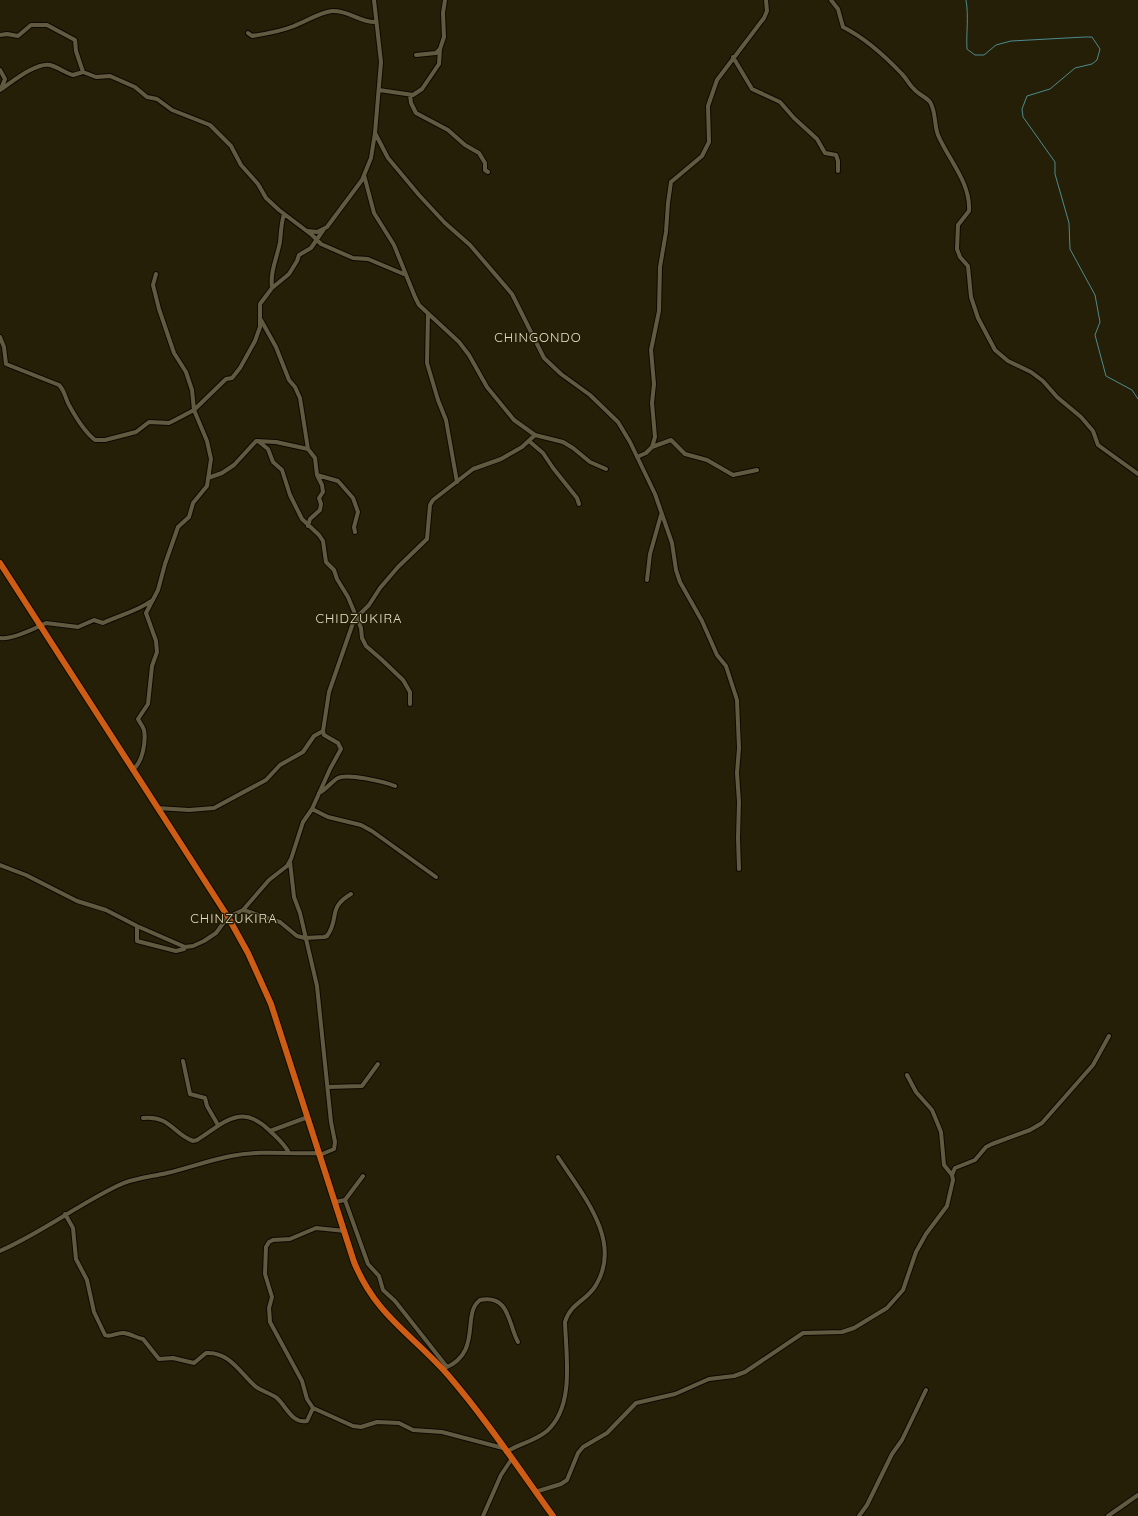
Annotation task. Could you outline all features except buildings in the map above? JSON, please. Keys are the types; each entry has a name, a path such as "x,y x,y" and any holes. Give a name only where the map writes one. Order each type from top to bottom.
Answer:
{"highway":[{"path":"0,563 228,917 248,953 268,998 344,1231 361,1278 374,1299 388,1316 445,1368 553,1516"}],"street":[{"path":"0,337 4,347 6,364 59,385 63,390 70,407 88,433 95,440 105,440 136,432 149,422 169,423 194,410 240,368 255,341 260,328 260,304 272,288 289,274 297,261 298,255 311,248 364,175 371,158 375,133 381,62 374,0"},
{"path":"379,90 410,95 418,93 426,84 439,64 440,49 444,37 443,13 445,0"},
{"path":"652,447 656,429 652,403 654,384 651,350 659,311 660,267 666,232 669,191 674,178 690,164 699,160 707,146 710,129 708,111 711,96 717,80 764,18 767,11 766,0"},
{"path":"831,0 838,9 843,27 857,33 905,77 912,88 928,100 932,106 937,134 963,183 970,208 958,225 958,252 968,266 971,297 978,318 995,350 1008,361 1031,372 1043,381 1057,397 1081,417 1093,431 1098,445 1138,474"},
{"path":"248,33 252,36 290,28 309,18 333,11 348,13 363,21 376,22"},
{"path":"0,35 7,34 18,36 31,25 47,25 75,40 76,50 83,72"},
{"path":"416,55 436,53 440,49"},
{"path":"733,57 752,89 780,102 794,118 817,139 825,153 836,155 838,161 838,171"},
{"path":"0,90 34,68 44,64 57,67 69,74 76,75 83,72 98,77 110,76 135,87 147,97 157,99 172,110 210,125 231,146 241,165 258,184 266,198 321,244 334,251 357,259 368,259 406,275"},
{"path":"0,70 5,79 0,90"},
{"path":"410,95 411,103 416,113 448,130 465,145 478,153 488,172"},
{"path":"375,133 388,158 418,195 445,223 470,245 512,294 544,358 561,374 590,395 618,422 637,457 655,494 672,543 675,565 680,582 702,621 717,655 726,666 737,700 739,748 737,773 739,802 739,868"},
{"path":"364,175 374,213 394,245 415,298 428,314 459,342 469,355 486,387 514,420 535,435 563,442 590,462 606,469"},
{"path":"272,288 271,276 280,241 280,224 284,214"},
{"path":"307,231 317,232 324,229"},
{"path":"132,770 135,768 140,759 145,743 144,730 138,719 148,704 152,666 157,652 156,641 145,614 160,585 165,564 178,527 190,515 193,504 206,488 211,459 208,446 194,410 192,390 186,372 174,353 159,309 154,285 156,274"},
{"path":"428,314 428,363 438,400 446,420 457,482"},
{"path":"259,318 276,346 289,380 295,387 300,398 308,449 315,458 317,475 322,485 323,492 318,499 321,507 319,512 310,519 308,526"},
{"path":"0,1251 41,1231 65,1214 117,1185 230,1156 289,1153 320,1154 332,1151 336,1144 332,1127 317,986 300,913 294,897 290,862 303,822 312,808 341,749 338,742 327,738 323,731 329,692 356,618 369,605 380,588 398,567 427,539 431,503 435,498 473,469 501,459 522,447 535,435"},
{"path":"208,478 231,468 253,443 258,440 276,442 308,449"},
{"path":"258,440 268,450 273,462 282,470 295,506 302,519 319,535 323,541 326,562 336,573 361,628 362,638 366,646 403,680 410,690 410,704"},
{"path":"637,457 646,453 652,447 671,440 685,454 691,457 707,460 733,475 756,470"},
{"path":"529,441 543,453 577,498 579,504"},
{"path":"317,475 338,481 353,498 358,512 354,527 355,532"},
{"path":"647,580 650,554 661,513"},
{"path":"0,638 6,638 41,627 46,623 78,627 97,619 103,623 113,617 134,612 154,599"},
{"path":"157,808 195,810 214,808 266,780 280,765 303,752 314,736 323,731"},
{"path":"318,794 327,789 336,779 343,776 375,780 395,786"},
{"path":"312,808 328,817 361,825 372,831 436,877"},
{"path":"137,926 137,941 176,951 184,949 185,947 193,946 216,933 228,917 243,910 269,880 290,862"},
{"path":"0,865 26,875 77,901 106,910 137,926 185,947"},
{"path":"243,910 280,922 297,936 305,938 327,936 338,903 351,894"},
{"path":"535,1492 561,1484 567,1480 578,1453 583,1447 607,1433 636,1403 675,1394 709,1379 734,1376 745,1372 803,1333 842,1332 854,1328 887,1308 902,1290 916,1252 926,1234 947,1206 953,1180 952,1175 955,1168 975,1160 986,1147 1030,1130 1042,1123 1093,1066 1109,1036"},
{"path":"183,1061 190,1094 205,1098 207,1106 218,1125"},
{"path":"328,1087 362,1086 378,1064"},
{"path":"907,1075 916,1092 932,1110 941,1132 944,1165 952,1175"},
{"path":"143,1118 162,1120 169,1123 193,1141 232,1118 241,1116 252,1118 262,1123 282,1143 289,1153"},
{"path":"270,1131 308,1117"},
{"path":"344,1231 316,1228 290,1239 273,1240 269,1242 266,1247 265,1274 272,1297 270,1304 270,1322 302,1381 307,1399 313,1408 353,1426 361,1426 377,1422 399,1423 413,1430 442,1432 504,1450 538,1437 556,1420 566,1389 565,1322 574,1305 595,1287 602,1274 605,1262 605,1247 597,1219 558,1158"},
{"path":"335,1202 345,1200 363,1176"},
{"path":"345,1200 368,1264 379,1276 383,1290 396,1301 445,1368 458,1360 467,1346 473,1313 480,1300 491,1299 503,1306 510,1318 512,1329 518,1342"},
{"path":"65,1214 73,1228 76,1260 87,1280 94,1312 105,1335 108,1337 124,1333 134,1338 144,1339 157,1358 161,1360 173,1358 194,1363 206,1353 216,1354 237,1365 255,1387 276,1398 286,1410 298,1420 307,1422 313,1408"},
{"path":"859,1516 867,1504 892,1454 908,1428 926,1390"},
{"path":"483,1516 501,1475 511,1460"},
{"path":"1108,1516 1138,1495"}],"waterway":[{"path":"966,0 967,49 975,55 984,55 996,45 1011,41 1085,37 1092,37 1100,49 1097,60 1092,64 1075,68 1050,89 1027,96 1022,109 1023,117 1055,162 1055,174 1069,223 1070,249 1095,295 1100,322 1095,335 1106,376 1132,390 1138,399"}],"district":[{"name":"CHINGONDO","path":"538,337"},
{"name":"CHIDZUKIRA","path":"359,618"},
{"name":"CHINZUKIRA","path":"234,918"}]}
